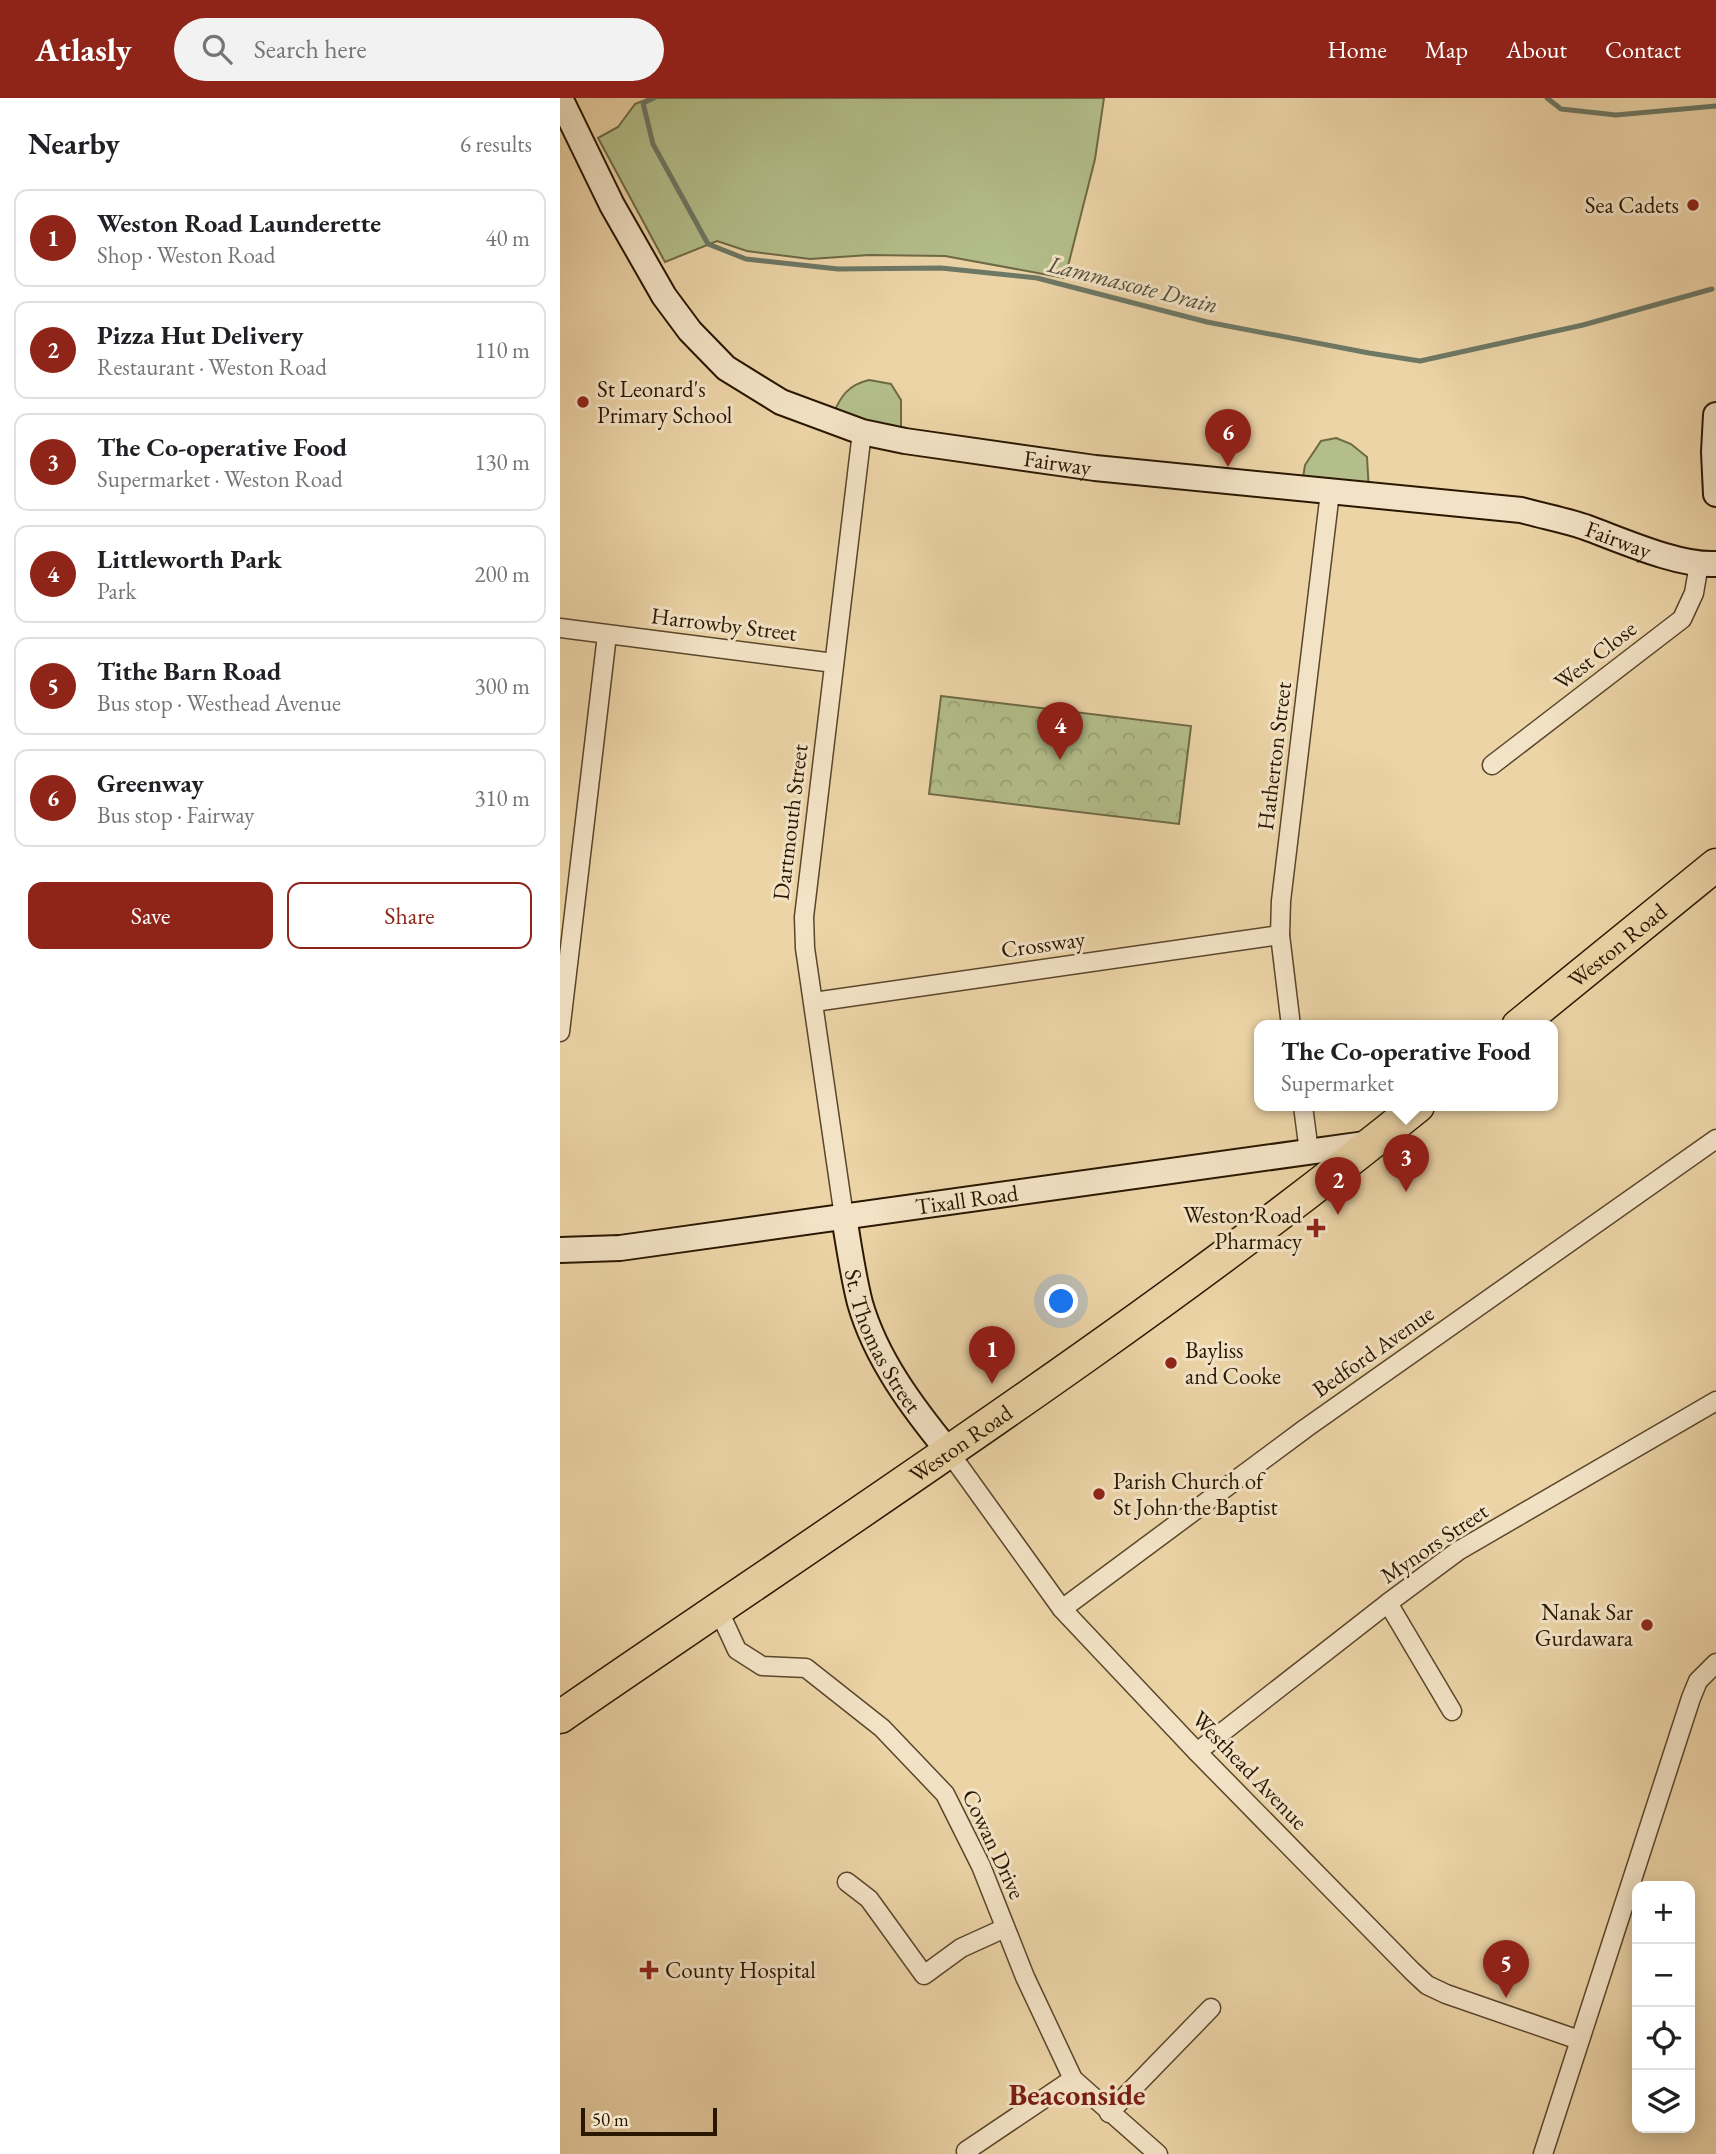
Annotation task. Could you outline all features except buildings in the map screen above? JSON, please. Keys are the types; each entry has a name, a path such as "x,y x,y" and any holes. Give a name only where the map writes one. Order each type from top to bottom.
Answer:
{"highway":[{"name":"Weston Road","path":"1525,1020 1716,865"},
{"name":"Weston Road","path":"560,1717 949,1452 1179,1289 1412,1111"}],"street":[{"name":"Fairway","path":"560,98 625,228 664,296 690,331 726,368 781,402 862,432 905,441 1095,468 1521,510 1581,526 1646,549 1707,564"},
{"path":"1716,415 1716,495"},
{"name":"Dartmouth Street","path":"844,1217 805,948 804,917 862,432"},
{"name":"Hatherton Street","path":"1290,1020 1280,935 1281,901 1330,492"},
{"name":"West Close","path":"1492,765 1682,619 1707,564"},
{"name":"Harrowby Street","path":"560,628 834,663"},
{"path":"560,1032 607,635"},
{"name":"Crossway","path":"814,1002 1280,935"},
{"path":"1304,1111 1309,1152"},
{"name":"Bedford Avenue","path":"1062,1609 1306,1428 1716,1139"},
{"name":"Tixall Road","path":"560,1250 620,1248 1373,1143"},
{"name":"St. Thomas Street","path":"844,1217 860,1302 876,1344 919,1416 949,1452"},
{"name":"Mynors Street","path":"1197,1752 1458,1551 1716,1401"},
{"name":"Westhead Avenue","path":"949,1452 1062,1609 1197,1752 1427,1984 1446,1994 1579,2040"},
{"path":"1388,1603 1452,1711"},
{"name":"Cowan Drive","path":"718,1609 737,1650 762,1666 806,1668 882,1728 945,1794 981,1866 1025,1978 1073,2079 1157,2154"},
{"path":"1543,2154 1691,1698 1698,1681 1716,1663"},
{"path":"847,1882 869,1899 923,1975 961,1948 1004,1927"},
{"path":"1110,2113 1211,2008"},
{"path":"966,2151 1073,2079"}],"green space":[{"path":"650,98 1104,98 1095,159 1065,278 945,256 869,255 810,259 747,251 717,241 665,262 598,138 618,127 635,104"},
{"path":"869,380 891,384 901,400 901,432 833,414 846,392"},
{"path":"1336,438 1351,444 1367,457 1369,492 1302,484 1305,465 1321,441"},
{"path":"941,696 1191,726 1179,824 929,794"}],"waterway":[{"name":"Lammascote Drain","path":"654,98 643,103 653,144 708,244 746,259 838,269 941,268 1037,278 1207,322 1420,361 1583,325 1712,289"},
{"name":"Lammascote Drain","path":"1547,98 1561,109 1616,115 1716,106"}],"place":[{"name":"Sea Cadets","path":"1693,205"},
{"name":"St Leonard's Primary School","path":"583,402"},
{"name":"Greenway","path":"1228,467"},
{"name":"Littleworth Park","path":"1060,760"},
{"name":"The Co-operative Food","path":"1406,1192"},
{"name":"Pizza Hut Delivery","path":"1338,1215"},
{"name":"Weston Road Pharmacy","path":"1316,1228"},
{"name":"Bayliss and Cooke","path":"1171,1363"},
{"name":"Weston Road Launderette","path":"992,1384"},
{"name":"Parish Church of St John the Baptist","path":"1099,1494"},
{"name":"Nanak Sar Gurdawara","path":"1647,1625"},
{"name":"County Hospital","path":"649,1970"},
{"name":"Tithe Barn Road","path":"1506,1998"}],"district":[{"name":"Beaconside","path":"1077,2094"}]}
